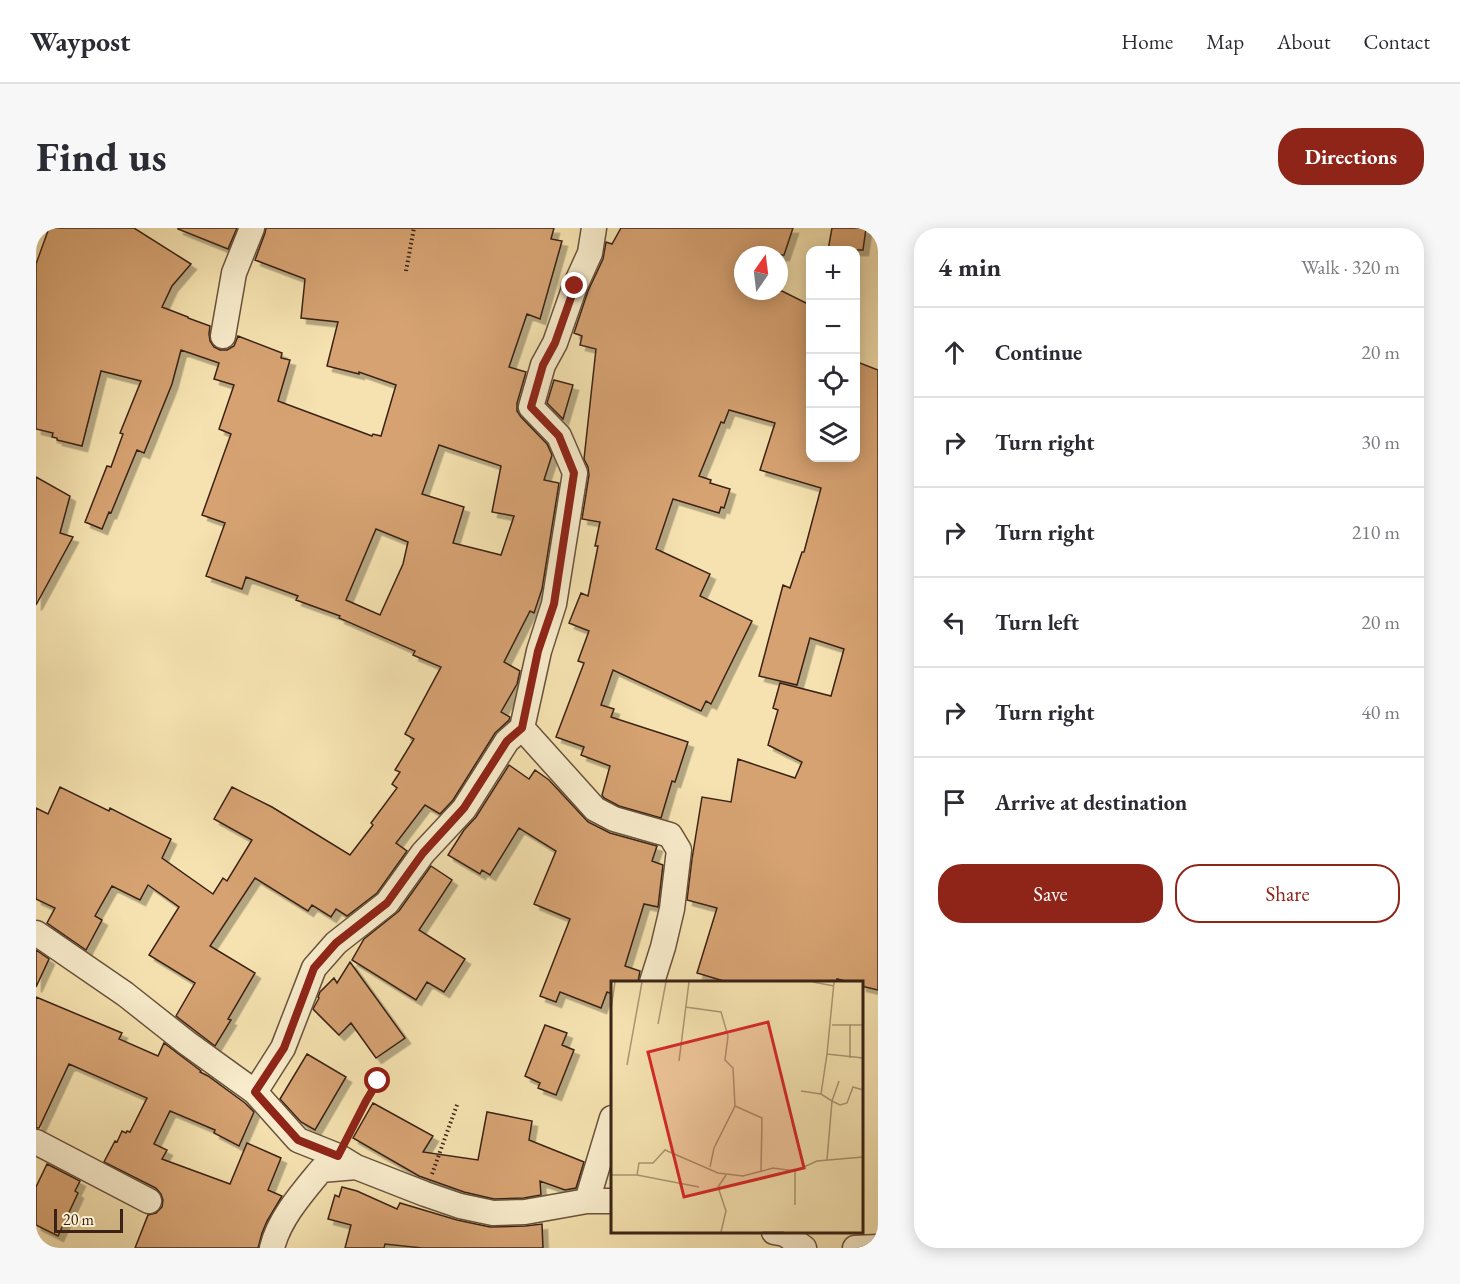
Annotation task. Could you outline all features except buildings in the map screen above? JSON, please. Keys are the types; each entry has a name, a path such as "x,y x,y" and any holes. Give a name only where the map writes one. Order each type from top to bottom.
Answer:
{"street":[{"path":"223,336 234,273 252,228"},
{"path":"255,1092 284,1048 314,968 336,943 387,903 423,853 464,808 507,741 522,728 538,651 554,604 574,473 559,436 531,407 543,365 555,343 575,286 590,253 594,228"},
{"path":"522,728 595,808 614,819 670,835 679,850 672,909 652,981"},
{"path":"36,933 125,994 187,1043 255,1092 298,1140 425,1194 460,1206 493,1213 525,1212 588,1201 611,1201"},
{"path":"588,1201 611,1121"},
{"path":"36,1142 148,1201"},
{"path":"272,1248 275,1235 321,1170 347,1161"},
{"path":"780,1233 785,1234 804,1248"},
{"path":"855,1248 878,1247"}],"path":[{"path":"406,271 414,228"},
{"path":"347,1161 366,1101 378,1081"},
{"path":"425,1194 458,1102"}],"route":[{"path":"378,1081 338,1156 298,1140 255,1092 284,1048 314,968 336,943 387,903 423,853 464,808 507,741 522,728 538,651 554,604 574,473 559,436 531,407 543,365 555,343 575,286"}]}
